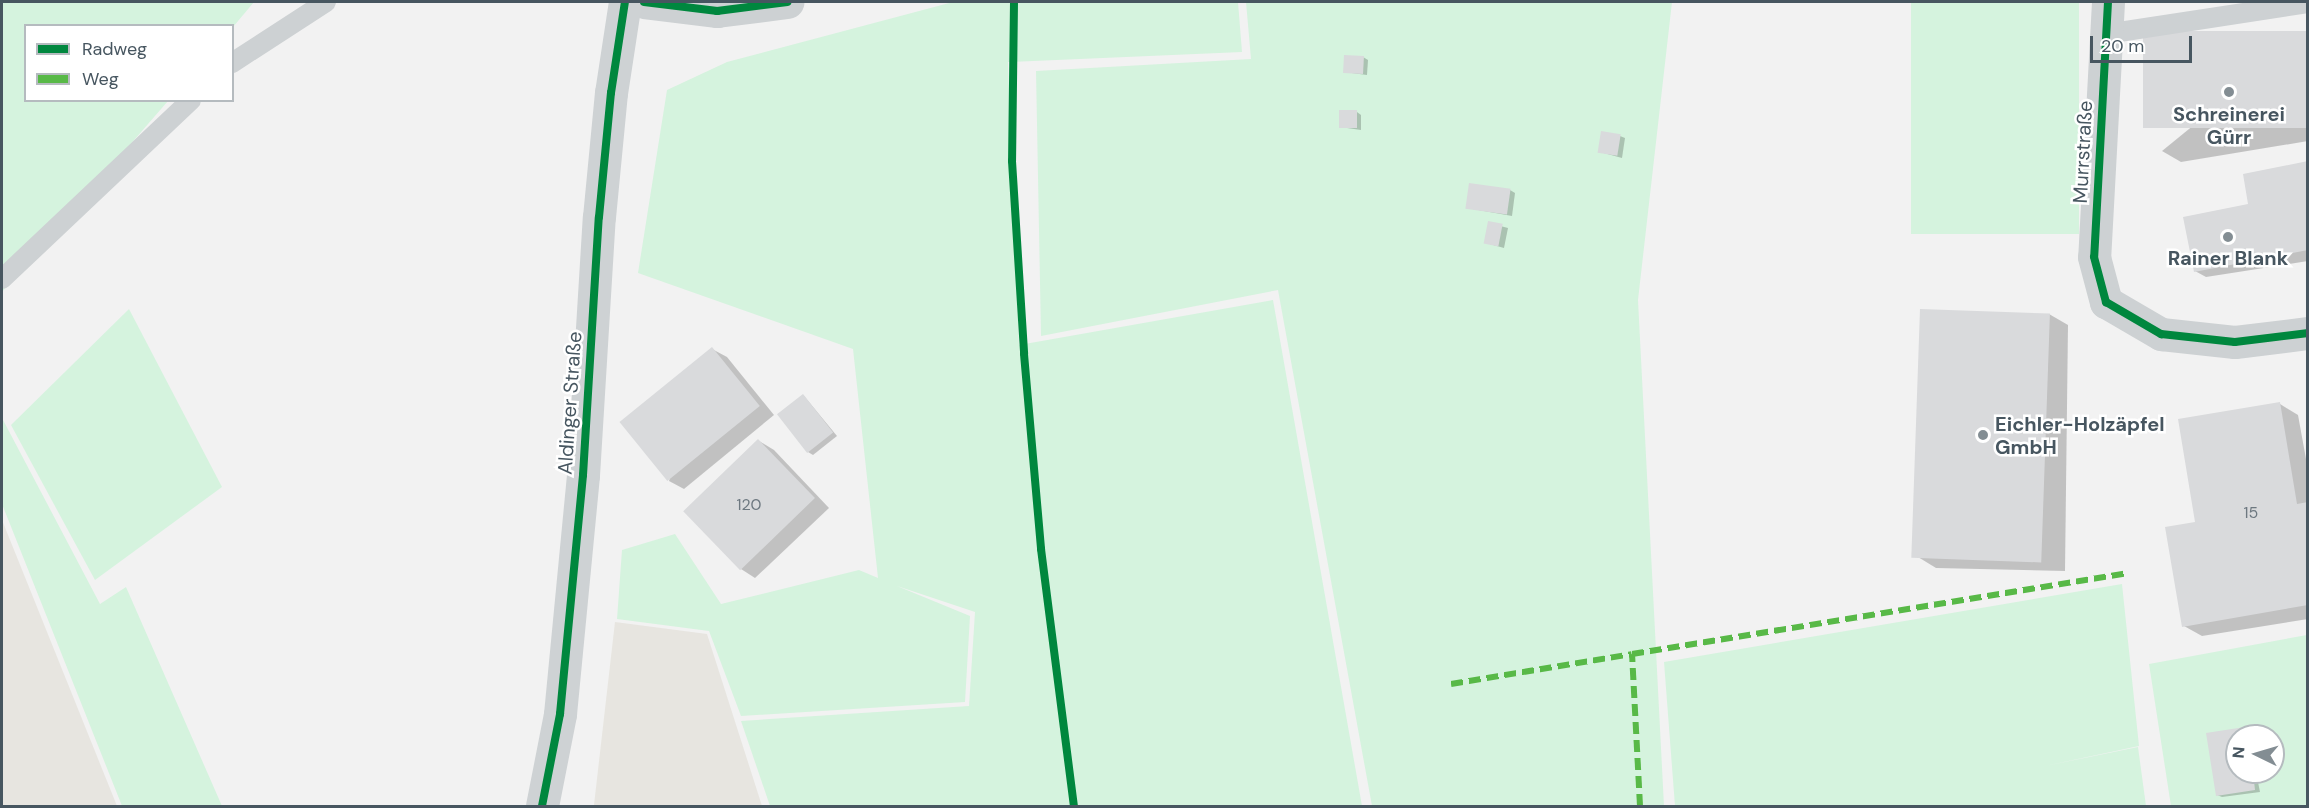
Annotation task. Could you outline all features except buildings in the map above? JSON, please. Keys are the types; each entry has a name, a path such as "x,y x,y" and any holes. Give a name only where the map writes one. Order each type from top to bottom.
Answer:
{"main road":[{"name":"Aldinger Straße","path":"542,807 560,714 582,485 607,138 625,2"}],"street":[{"path":"644,2 717,11 787,2"},
{"name":"Murrstraße","path":"2108,2 2094,257 2106,302 2161,334 2235,342 2307,333"}],"lane":[{"path":"234,62 326,2"},
{"path":"2106,34 2307,3"},
{"path":"2,279 189,102"}],"shaded area":[{"path":"2,520 117,806 2,806"},
{"path":"615,622 707,634 762,806 594,805"}],"green space":[{"path":"2,2 254,2 234,26 234,24 24,24 24,102 167,102 2,292"},
{"path":"953,2 1238,2 1242,52 1008,62 1019,345 1273,300 1362,806 770,806 741,721 969,706 975,612 897,586 970,616 965,702 741,716 709,631 617,619 622,550 675,534 721,604 859,570 878,578 853,349 638,273 667,90 727,62"},
{"path":"1246,2 1672,2 1638,300 1664,806 1372,806 1278,290 1041,336 1036,71 1251,59"},
{"path":"1911,2 2079,2 2079,234 1911,234"},
{"path":"129,309 222,487 95,580 11,425"},
{"path":"2,418 100,604 126,587 222,806 122,806 2,504"},
{"path":"2122,584 2139,746 2045,766 2138,747 2146,806 1675,806 1664,662"},
{"path":"2307,635 2307,806 2171,806 2149,664"}],"marked path":[{"path":"1640,806 1632,654 2128,573"},
{"path":"1451,684 1632,654"}],"cycle path":[{"path":"542,806 560,714 583,475 599,217 611,93 625,2"},
{"path":"644,2 717,11 787,2"},
{"path":"1014,2 1012,161 1024,354 1041,549 1074,806"},
{"path":"2108,2 2094,257 2106,302 2161,334 2235,342 2308,333"}],"place":[{"name":"Schreinerei Gürr","path":"2229,92"},
{"name":"Rainer Blank","path":"2228,237"},
{"name":"Eichler-Holzäpfel GmbH","path":"1983,435"}]}
